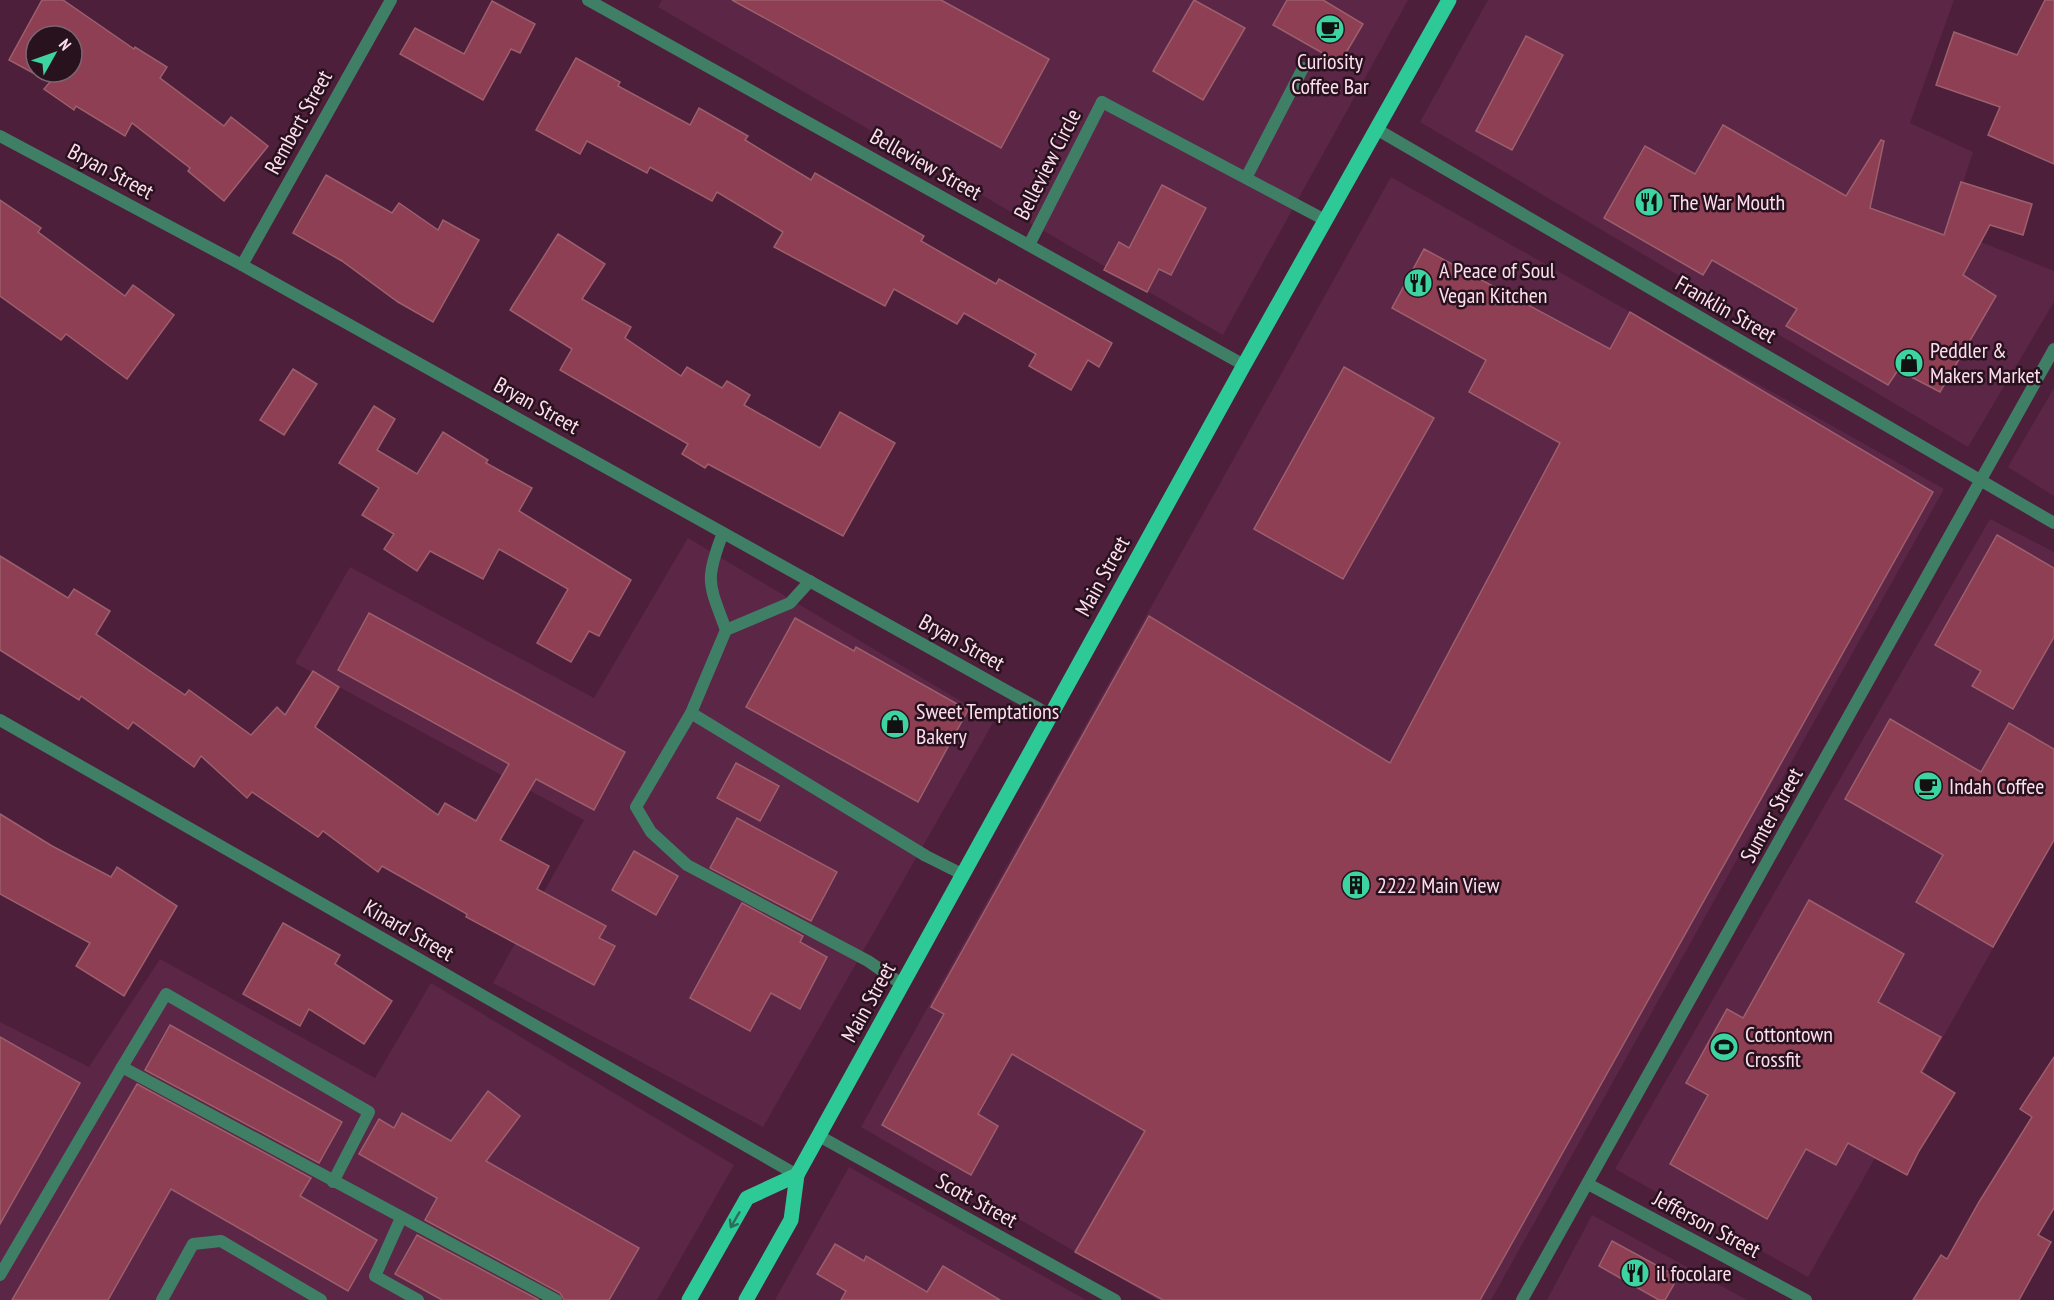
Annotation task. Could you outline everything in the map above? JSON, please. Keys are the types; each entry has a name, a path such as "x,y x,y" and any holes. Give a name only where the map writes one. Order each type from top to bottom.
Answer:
{"main road":[{"name":"Main Street","path":"746,1300 791,1221 797,1175 1244,365 1449,0"},
{"path":"689,1300 747,1198 797,1175"}],"street":[{"name":"Rembert Street","path":"242,265 391,0"},
{"name":"Belleview Street","path":"588,0 1244,365"},
{"path":"1303,68 1246,178 1325,220"},
{"name":"Belleview Circle","path":"1029,245 1102,102 1246,178"},
{"name":"Franklin Street","path":"1378,130 2054,523"},
{"name":"Bryan Street","path":"0,136 242,265 1052,716"},
{"name":"Sumter Street","path":"1522,1300 2054,349"},
{"path":"723,533 712,560 709,584 726,630 691,713 636,807 651,832 687,865 868,962 903,985"},
{"path":"726,630 790,603 810,581"},
{"path":"691,713 926,856 964,875"},
{"name":"Kinard Street","path":"0,720 797,1175"},
{"path":"0,1275 166,994 369,1112 333,1182"},
{"path":"122,1067 556,1300"},
{"name":"Scott Street","path":"819,1136 1115,1300"},
{"name":"Jefferson Street","path":"1588,1184 1806,1300"},
{"path":"400,1218 375,1276 418,1300"},
{"path":"162,1300 193,1244 221,1241 321,1300"}],"shaded area":[{"path":"662,0 1408,0 1223,335 658,7"},
{"path":"1488,0 1954,0 1910,123 1973,152 1948,229 2054,271 2054,302 1968,447 1420,122"},
{"name":"2222 Main View","path":"1391,177 1944,489 1491,1300 1158,1300 861,1127"},
{"path":"2054,388 2054,496 2008,467"},
{"path":"1990,519 2054,552 2054,840 1808,1277 1615,1169"},
{"path":"688,538 994,721 763,1127 493,983 584,820 295,663 350,567 594,698"},
{"path":"160,959 375,1078 431,983 734,1165 657,1300 0,1300 0,1022 89,1067"},
{"path":"849,1167 1086,1300 775,1300"},
{"path":"1592,1215 1747,1300 1547,1300"}],"building":[{"path":"42,0 63,0 134,49 135,47 167,67 160,78 224,126 231,117 268,146 224,201 188,171 190,168 132,123 125,136 76,106 74,110 44,89 48,84 84,84 84,24 29,24"},
{"path":"732,0 941,0 1049,59 1001,148"},
{"path":"1194,0 1245,28 1203,100 1153,71"},
{"path":"1287,0 1323,0 1363,24 1340,63 1273,25"},
{"path":"2045,0 2054,0 2054,164 1988,135 2000,107 1936,85 1954,32 2017,55"},
{"path":"492,1 535,24 520,53 511,49 483,100 400,54 415,28 464,54"},
{"path":"24,33 24,68 9,60"},
{"path":"1526,36 1563,55 1512,150 1476,131"},
{"path":"576,58 620,82 618,86 690,125 699,108 748,136 745,140 811,180 815,173 924,236 921,241 996,284 999,279 1112,343 1099,367 1088,360 1071,390 1029,366 1036,354 964,313 957,324 894,289 885,306 774,247 783,232 717,192 712,201 650,167 647,173 587,141 580,154 536,130"},
{"path":"1723,125 1846,196 1881,140 1884,141 1870,208 1944,235 1961,182 2032,204 2023,235 1990,225 1963,275 1996,296 1940,392 1898,370 1888,385 1786,326 1797,309 1712,260 1703,275 1604,218 1645,146 1695,174"},
{"path":"326,175 392,213 399,203 438,230 443,220 479,240 433,322 398,302 342,261 293,233"},
{"path":"1162,185 1206,208 1171,275 1159,269 1147,292 1104,270 1119,242 1129,248"},
{"path":"0,200 41,228 38,232 125,296 133,285 174,315 127,379 66,334 61,340 0,296"},
{"path":"558,234 605,264 582,299 631,327 625,338 681,376 687,367 722,388 727,381 750,395 744,405 820,448 840,412 895,443 843,536 708,464 705,468 682,454 688,444 560,370 572,349 510,310"},
{"name":"2222 Main View","path":"1424,249 1610,349 1630,312 1933,492 1480,1300 1163,1300 1075,1252 1145,1131 1012,1054 978,1114 998,1126 971,1175 882,1125 944,1014 931,1007 1149,616 1390,763 1560,443 1469,392 1486,360 1392,308"},
{"path":"1344,367 1434,418 1343,579 1254,529"},
{"path":"293,369 317,384 284,435 260,420"},
{"path":"374,406 395,419 377,450 417,474 443,432 488,460 486,463 532,488 519,511 631,580 599,636 589,631 571,662 537,643 568,589 499,549 483,579 430,551 417,571 384,549 394,534 362,515 379,488 339,463"},
{"path":"1997,535 2054,568 2054,637 2013,709 1972,686 1981,671 1935,645"},
{"path":"0,556 68,598 74,589 110,611 96,634 185,695 189,690 251,735 277,707 285,715 313,671 339,687 315,727 438,815 445,803 476,821 509,764 338,670 369,613 625,752 594,810 536,779 500,840 549,866 537,889 606,926 599,938 615,946 594,985 466,917 467,914 382,866 378,872 323,831 318,837 252,792 247,798 201,756 194,767 133,722 128,729 81,696 79,700 0,650"},
{"path":"795,618 854,651 856,647 968,710 918,802 746,707"},
{"path":"1890,719 1981,772 2009,723 2054,749 2054,840 1993,947 1916,902 1943,855 1845,799"},
{"path":"736,763 779,786 760,821 717,798"},
{"path":"0,814 52,846 111,877 117,867 177,906 124,996 76,966 90,943 0,894"},
{"path":"737,818 837,872 811,921 710,868"},
{"path":"634,851 678,876 656,915 612,890"},
{"path":"1809,900 1904,954 1878,1002 1941,1037 1921,1072 1955,1093 1907,1175 1848,1143 1836,1165 1806,1149 1767,1219 1670,1164 1708,1095 1686,1083 1727,1009 1743,1018"},
{"path":"742,903 803,936 800,942 827,957 800,1009 771,993 750,1031 690,998"},
{"path":"283,923 340,955 335,964 392,1001 364,1044 309,1009 300,1026 243,994"},
{"path":"170,1025 342,1122 319,1163 145,1070"},
{"path":"0,1037 80,1083 0,1224"},
{"path":"2054,1057 2054,1208 2038,1235 2051,1242 2019,1300 1913,1300 1941,1255 1947,1259 1979,1202 2032,1117 2020,1109"},
{"path":"137,1084 311,1178 300,1196 377,1240 348,1291 171,1189 108,1300 12,1300"},
{"path":"488,1091 520,1116 486,1161 639,1248 609,1300 564,1300 560,1293 425,1220 437,1198 359,1154 379,1119 394,1128 402,1113 451,1141"},
{"path":"417,1235 539,1300 442,1300 395,1274"},
{"path":"1612,1241 1678,1277 1665,1300 1659,1300 1599,1266"},
{"path":"835,1244 864,1261 866,1256 927,1292 943,1266 1000,1300 841,1300 846,1291 817,1274"}],"place":[{"name":"Curiosity Coffee Bar","path":"1330,29"},
{"name":"The War Mouth","path":"1649,202"},
{"name":"A Peace of Soul Vegan Kitchen","path":"1418,283"},
{"name":"Peddler & Makers Market","path":"1909,363"},
{"name":"Sweet Temptations Bakery","path":"895,724"},
{"name":"Indah Coffee","path":"1928,786"},
{"name":"2222 Main View","path":"1356,885"},
{"name":"Cottontown Crossfit","path":"1724,1047"},
{"name":"il focolare","path":"1635,1273"}]}
